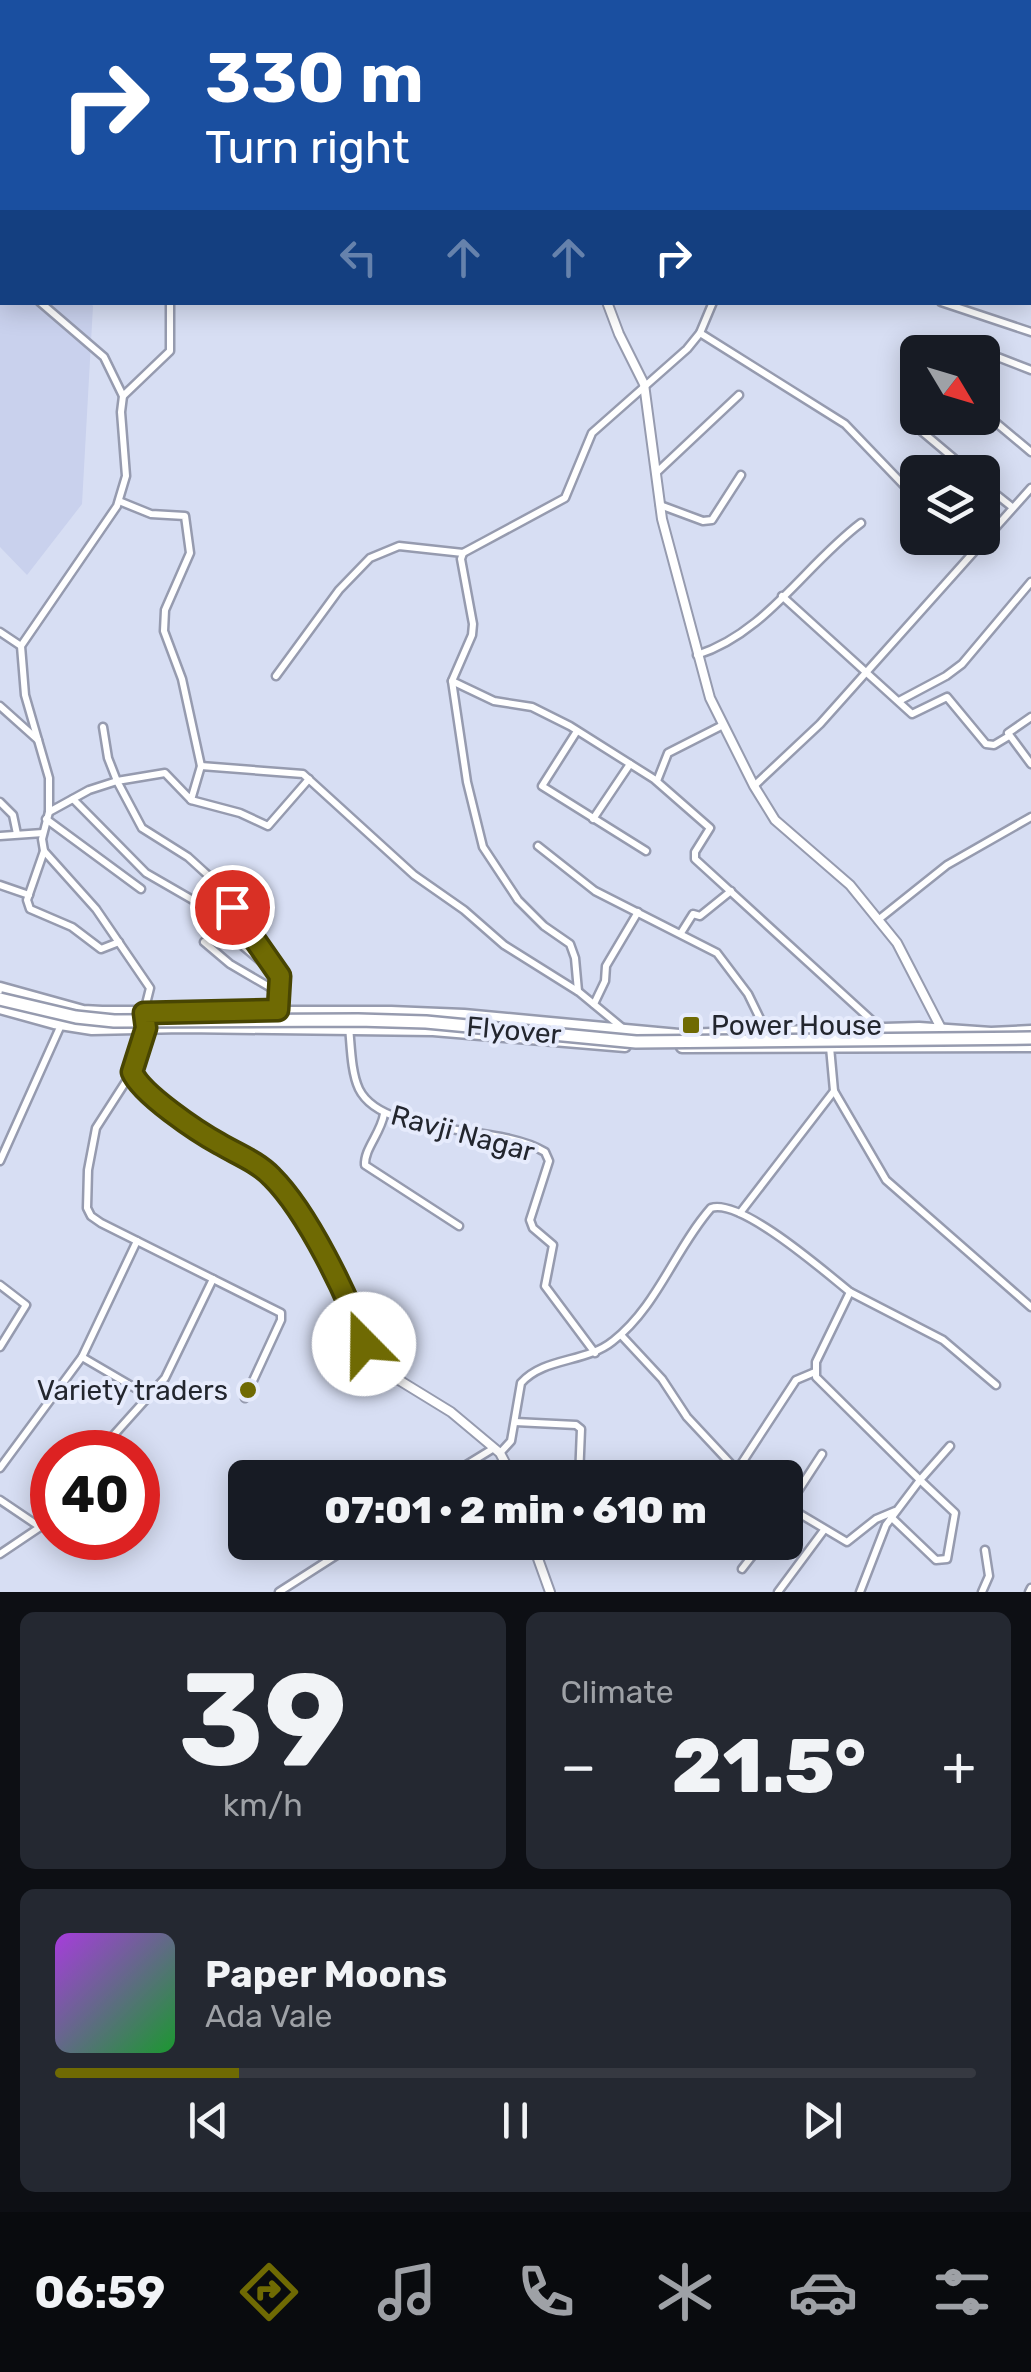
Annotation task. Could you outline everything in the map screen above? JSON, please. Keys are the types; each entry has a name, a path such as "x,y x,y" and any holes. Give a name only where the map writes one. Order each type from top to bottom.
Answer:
{"highway":[{"name":"Flyover","path":"0,999 76,1017 114,1020 358,1020 636,1042 1031,1038"}],"main road":[{"path":"0,988 83,1011 346,1011 464,1016 679,1035 942,1030 1031,1038"},
{"path":"0,1008 92,1029 434,1030 627,1046 949,1046 1031,1038"}],"street":[{"path":"43,305 104,357 123,396 126,476 119,501 21,646 25,695 48,778 44,851 29,895 30,910 72,927 101,950 119,942"},
{"path":"123,396 170,351 170,305"},
{"path":"608,305 644,384 660,505 710,698 775,820 850,885 897,943 949,1046"},
{"path":"276,676 339,590 370,558 399,546 463,553 565,498 592,432 687,349 700,333 712,305"},
{"path":"950,305 1031,332"},
{"path":"700,333 845,424 900,481"},
{"path":"1000,358 1031,370"},
{"path":"656,473 738,396"},
{"path":"1000,426 1031,452"},
{"path":"926,435 950,455"},
{"path":"660,505 704,521 712,520 741,475"},
{"path":"1000,520 1031,488"},
{"path":"1000,497 1012,507"},
{"path":"119,501 151,514 185,516 190,552 165,610 164,632 182,679 201,766 191,800"},
{"path":"698,655 743,635 834,544 861,523"},
{"path":"463,553 474,624 452,681 467,782 484,847 518,900 544,926 570,944 578,991"},
{"path":"754,786 820,724 968,555"},
{"path":"899,701 962,664 1031,582"},
{"path":"782,596 916,714 947,698 986,744 1009,736"},
{"path":"0,632 21,646"},
{"path":"452,681 494,701 532,707 577,731 656,782 708,825 710,832 693,855 872,1018 886,1046"},
{"path":"0,706 39,741"},
{"path":"1031,717 1010,730 1009,736 1031,764"},
{"path":"103,726 108,758 142,828 188,857 212,878 280,976 278,1028"},
{"path":"656,782 668,752 723,726"},
{"path":"577,731 541,785 646,852"},
{"path":"593,819 630,764"},
{"path":"201,766 303,774 414,876 464,910 504,945 578,991 626,1030 627,1046"},
{"path":"47,815 72,798 117,781 164,773 191,800 240,813 268,826 309,779"},
{"path":"72,798 146,873 198,903 280,976"},
{"path":"0,802 13,815 17,834"},
{"path":"47,815 141,889"},
{"path":"878,920 947,865 1031,817"},
{"path":"0,836 43,833"},
{"path":"538,846 595,891 717,953 748,994 772,1047"},
{"path":"44,851 96,909 150,988 144,1013 146,1028 132,1072 98,1120 88,1170 88,1208 94,1219 282,1316 245,1398"},
{"path":"0,885 29,895"},
{"path":"681,933 693,914 700,916 731,891"},
{"path":"594,1004 605,981 606,966 638,912"},
{"path":"204,942 230,964 278,992"},
{"name":"Ravji Nagar","path":"346,1011 357,1086 384,1114 509,1139 544,1152 549,1161 530,1220 533,1228 552,1245 546,1286 595,1353"},
{"path":"0,1161 61,1024"},
{"path":"828,1031 834,1092 866,1150 902,1196 935,1220 1031,1307"},
{"path":"132,1072 146,1091 216,1142 270,1174 308,1228 370,1355 394,1377 451,1412 502,1460"},
{"path":"740,1213 834,1092"},
{"path":"384,1114 382,1128 364,1164 459,1226"},
{"path":"480,1460 511,1440 525,1378 546,1367 595,1353 621,1335 707,1212 718,1206 740,1213 800,1252 850,1292 944,1340 996,1386"},
{"path":"0,1468 82,1357 137,1241"},
{"path":"118,1430 165,1378 213,1279"},
{"path":"0,1285 26,1305 0,1347"},
{"path":"850,1292 816,1362 815,1372 819,1382 955,1514 947,1559 936,1560 893,1514"},
{"path":"621,1335 662,1379 723,1460"},
{"path":"82,1357 146,1395"},
{"path":"744,1460 792,1385 815,1372"},
{"path":"514,1422 576,1425 582,1429 581,1460"},
{"path":"860,1592 893,1514 950,1446"},
{"path":"803,1483 822,1454"},
{"path":"0,1500 30,1521"},
{"path":"803,1519 848,1542 876,1520 893,1514"},
{"path":"778,1592 824,1530"},
{"path":"0,1554 30,1534"},
{"path":"982,1592 989,1576 985,1550"},
{"path":"280,1592 329,1560"},
{"path":"538,1560 550,1592"},
{"path":"742,1570 750,1560"}],"shaded area":[{"path":"0,305 92,305 82,504 27,575 0,547"}],"place":[{"name":"Power House","path":"691,1025"},
{"name":"Variety traders","path":"248,1390"}],"route":[{"path":"232,907 280,976 278,1010 144,1013 146,1028 132,1072 146,1091 216,1142 270,1174 308,1228 350,1308 364,1344"}]}
